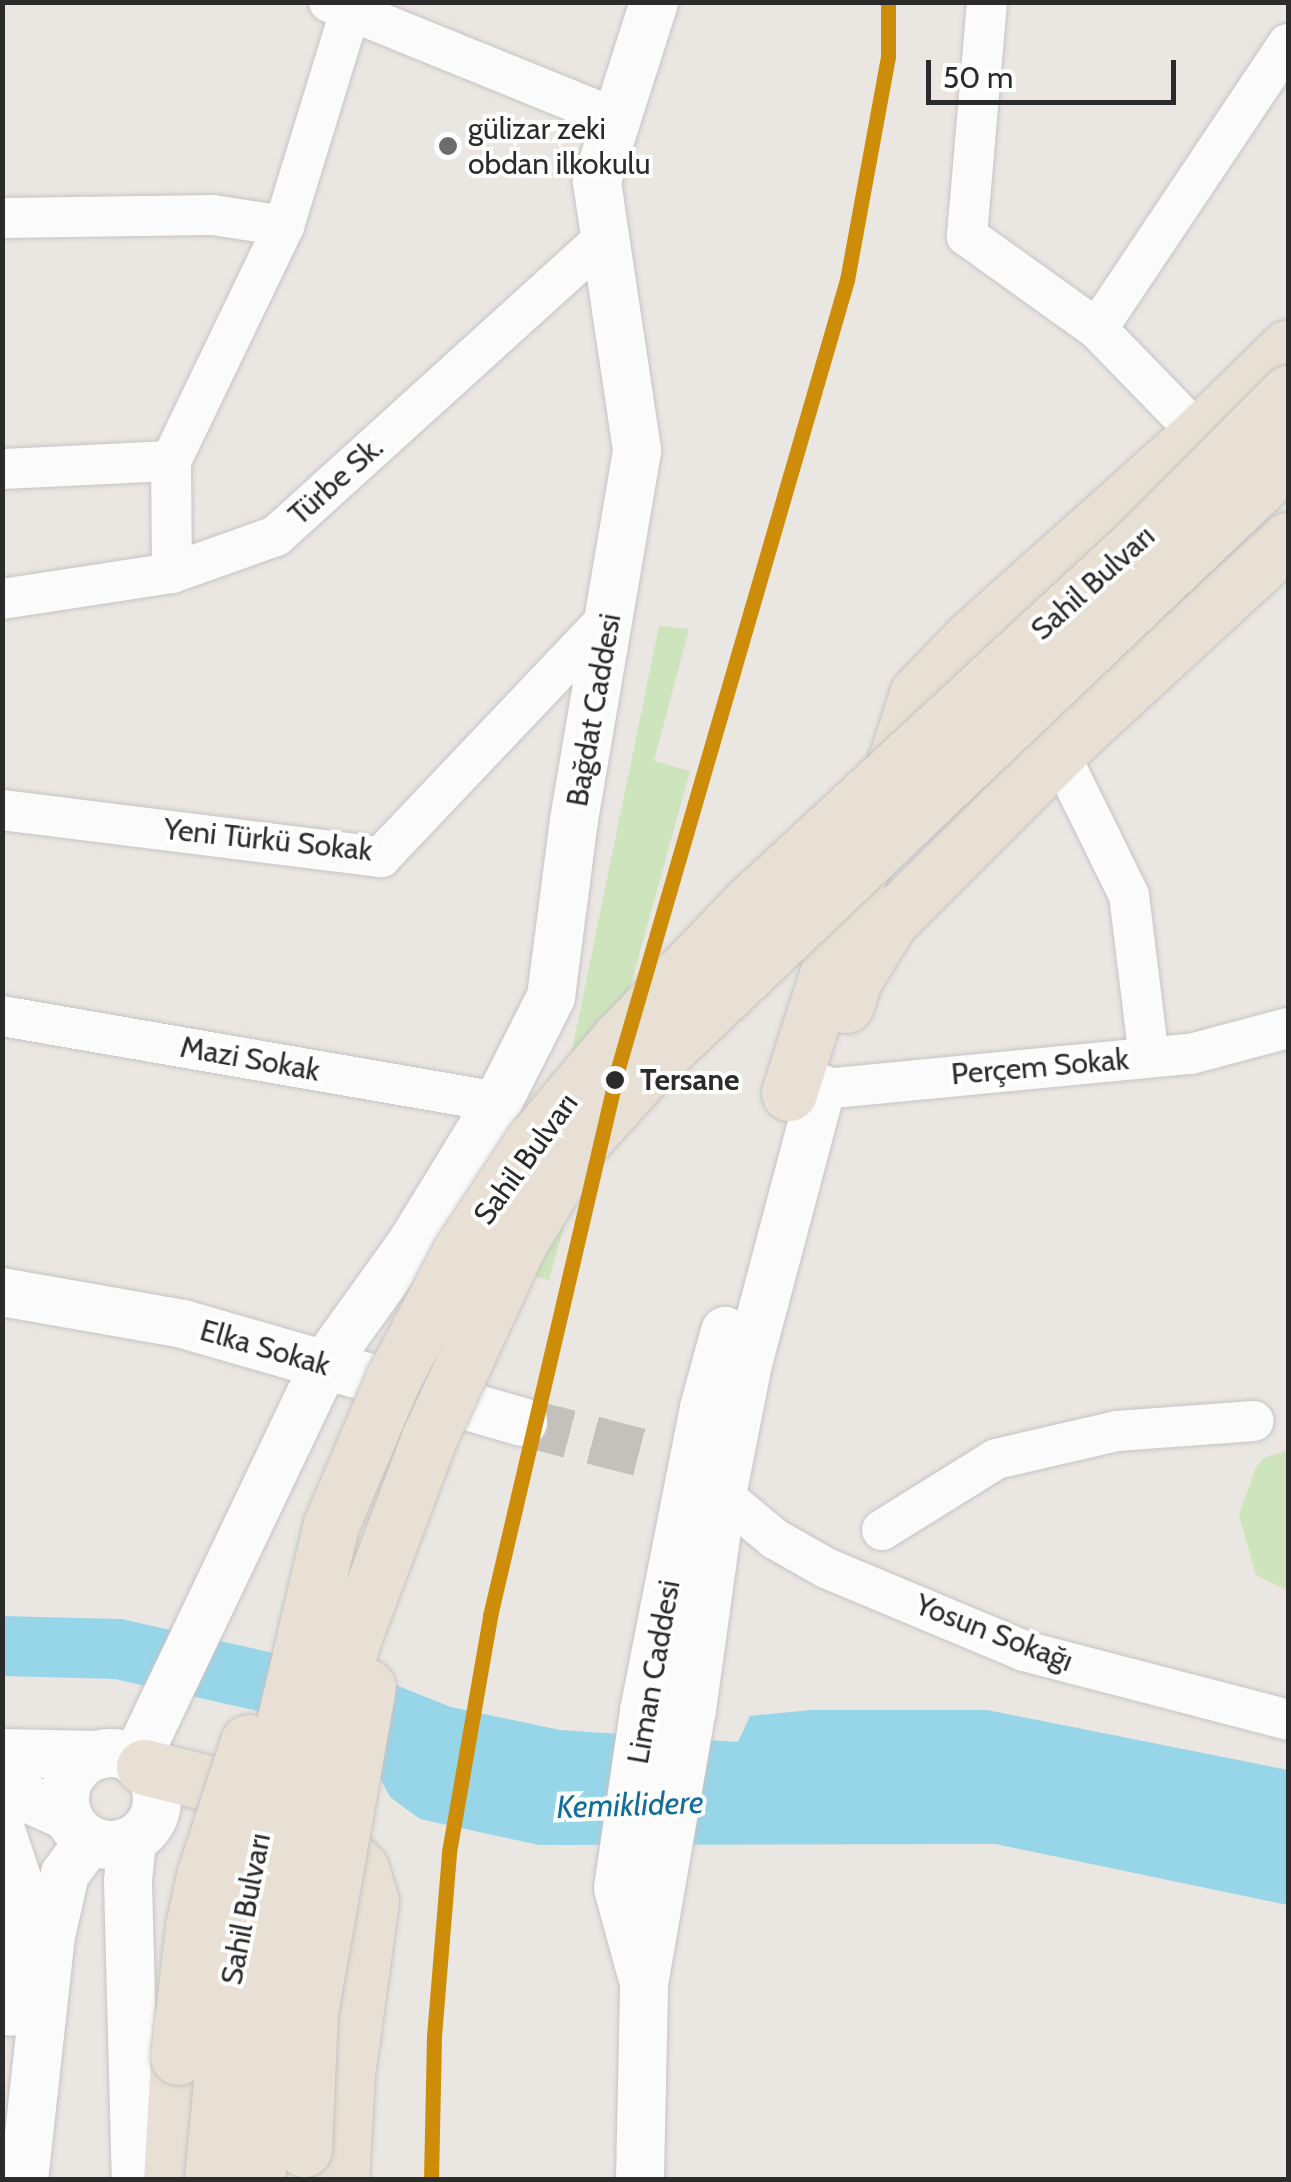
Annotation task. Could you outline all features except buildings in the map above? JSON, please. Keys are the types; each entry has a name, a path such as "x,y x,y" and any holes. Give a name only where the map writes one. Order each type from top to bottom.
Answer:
{"highway":[{"path":"805,1091 917,694 970,639 1199,434 1288,346"},
{"name":"Sahil Bulvarı","path":"212,2180 230,1986 246,1884 331,1525 393,1379 460,1252 533,1141 618,1039 751,902 1142,540 1288,393"},
{"name":"Sahil Bulvarı","path":"257,2180 266,2037 294,1860 327,1726 388,1552 470,1343 518,1246 578,1146 657,1058 1288,459"},
{"path":"805,1091 855,978 890,921 1059,753 1288,540"},
{"path":"172,2180 178,2057 193,1928 204,1876 296,1592 331,1525"},
{"path":"316,2169 310,2012 354,1780 388,1552"},
{"path":"133,1752 248,1793 318,1828 361,1869 370,1901 369,1928 347,2074 316,2169"}],"street":[{"name":"Bağdat Caddesi","path":"133,1752 226,1574 324,1365 412,1244 498,1102 551,997 574,820 637,450 597,181 654,2"},
{"path":"987,2 967,236 1097,329 1199,434"},
{"path":"172,573 171,461 284,226 344,5 617,119"},
{"path":"1097,329 1288,44"},
{"path":"2,218 213,215 284,226"},
{"name":"Türbe Sk.","path":"2,599 172,573 276,536 605,238"},
{"path":"2,469 171,461"},
{"name":"Yeni Türkü Sokak","path":"2,810 381,857 612,614"},
{"path":"970,639 1059,753 1129,895 1150,1057"},
{"name":"Mazi Sokak","path":"2,1016 498,1102"},
{"name":"Perçem Sokak","path":"805,1091 1191,1054 1288,1028"},
{"name":"Liman Caddesi","path":"640,2180 644,1711 704,1408 805,1091"},
{"name":"Elka Sokak","path":"2,1292 183,1324 523,1422"},
{"path":"882,1530 996,1459 1117,1431 1254,1421"},
{"name":"Liman Caddesi","path":"640,1890 692,1710 690,1476"},
{"name":"Yosun Sokağı","path":"690,1476 775,1539 826,1568 1024,1651 1288,1720"},
{"path":"2,1752 133,1752"},
{"path":"2,1787 97,1833 152,1821 157,1808 153,1779 133,1752"},
{"path":"133,1752 74,1772 66,1802 97,1833 128,1881 136,2180"},
{"path":"2,1833 16,1870 19,1912 2,2107"},
{"path":"24,2180 51,1936 65,1874 97,1833"}],"green space":[{"path":"659,626 689,629 654,761 690,771 549,1280 526,1274"},
{"path":"1288,1450 1288,1591 1256,1575 1239,1515 1256,1467 1264,1458"}],"water":[{"path":"388,1682 451,1707 560,1730 738,1742 750,1716 811,1710 987,1710 1288,1770 1288,1905 995,1844 539,1845 420,1819 390,1797 367,1754"}],"waterway":[{"name":"Kemiklidere","path":"2,1646 118,1649 274,1684 343,1709"}],"tunnel":[{"path":"523,1422 657,1457"}],"transit line":[{"path":"431,2180 434,2036 449,1852 490,1616 618,1068 847,280 888,57 888,2"}],"place":[{"name":"gülizar zeki obdan ilkokulu","path":"448,146"},
{"name":"Tersane","path":"615,1080"}]}
